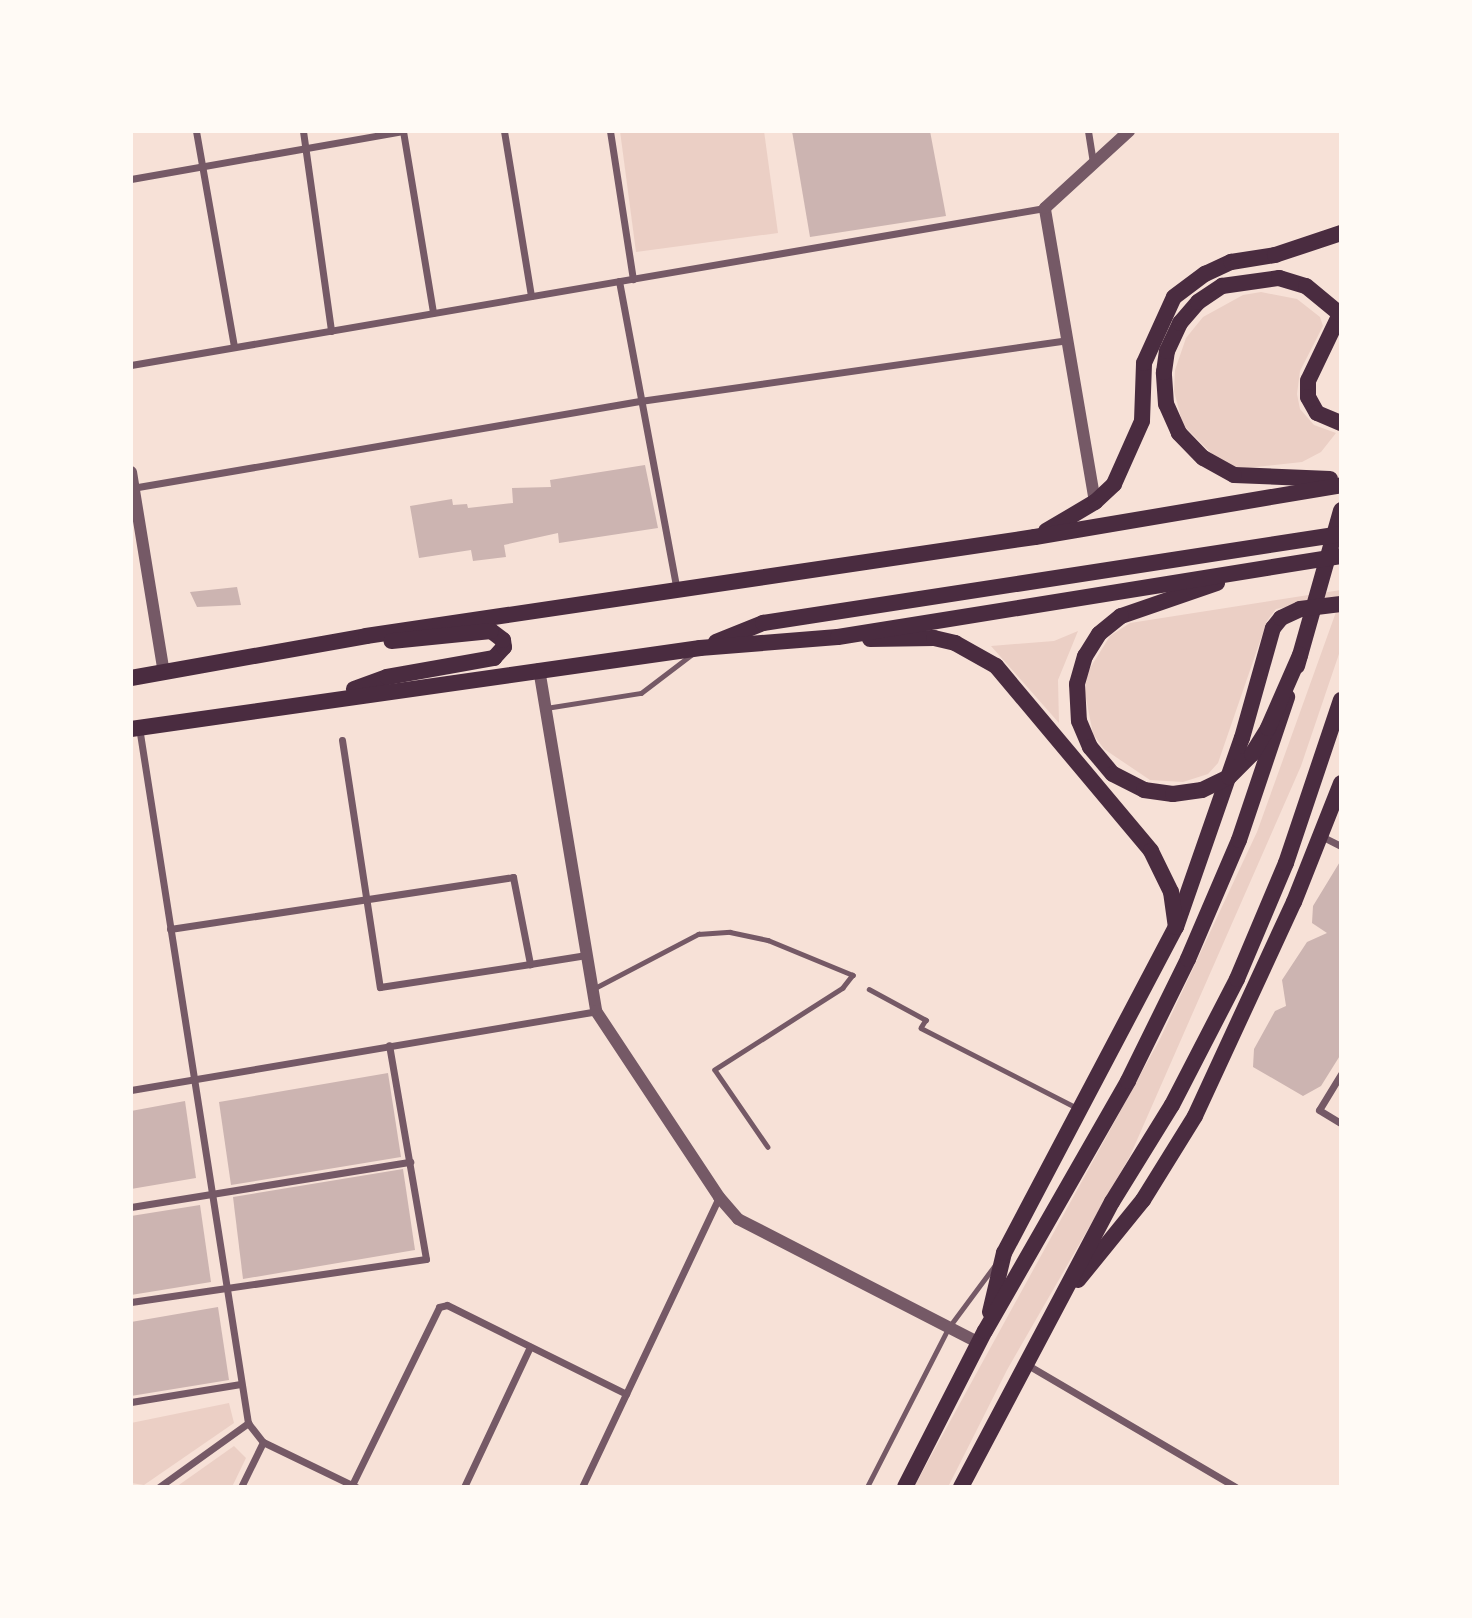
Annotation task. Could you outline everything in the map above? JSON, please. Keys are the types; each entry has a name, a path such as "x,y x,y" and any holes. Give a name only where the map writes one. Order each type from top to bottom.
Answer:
{"main road":[{"path":"1035,537 1095,502 1114,484 1142,421 1144,363 1174,297 1205,274 1231,262 1275,255 1341,233"},
{"path":"1341,423 1317,413 1308,397 1308,381 1341,313 1306,286 1279,278 1249,279 1223,286 1198,302 1180,323 1167,351 1166,404 1179,433 1203,458 1234,475 1341,479"},
{"path":"131,678 366,636 876,562 1341,485"},
{"path":"905,1487 982,1337 1128,1081 1188,959 1243,828 1300,655 1341,510"},
{"path":"700,648 763,623 1341,534"},
{"path":"135,728 700,648 838,637 1341,556"},
{"path":"1276,565 1147,605 1121,616 1100,634 1085,656 1077,684 1079,721 1090,747 1113,774 1144,790 1173,794 1202,790 1229,777 1252,754 1268,728 1300,655"},
{"path":"982,1337 1004,1253 1176,928 1242,738 1273,628 1281,618 1300,609 1341,604"},
{"path":"320,701 387,677 494,658 504,647 503,640 491,631 399,642 366,636"},
{"path":"838,637 934,638 956,643 996,666 1152,850 1171,892 1176,928"},
{"path":"961,1487 1112,1202 1172,1105 1237,979 1286,863 1341,700"},
{"path":"1055,1310 1143,1200 1195,1116 1294,902 1341,783"}],"street":[{"path":"196,131 234,347"},
{"path":"303,131 331,331"},
{"path":"131,179 403,131 433,313"},
{"path":"504,131 531,296"},
{"path":"610,131 633,279"},
{"path":"1088,131 1093,162"},
{"path":"131,365 1045,208 1129,131"},
{"path":"1045,208 1095,502"},
{"path":"619,281 677,591"},
{"path":"132,488 640,401 1067,340"},
{"path":"131,472 164,673"},
{"path":"539,669 596,1010 719,1197 738,1219 948,1327 982,1337"},
{"path":"135,728 229,1285 248,1423 263,1443 353,1486 439,1307 447,1305 626,1394"},
{"path":"342,740 380,987 586,955"},
{"path":"1320,835 1341,846"},
{"path":"170,929 513,877 530,964"},
{"path":"131,1090 596,1010"},
{"path":"131,1302 229,1285 426,1259 389,1045"},
{"path":"1341,1074 1319,1110 1341,1124"},
{"path":"131,1206 410,1161"},
{"path":"582,1487 719,1197"},
{"path":"464,1487 530,1347"},
{"path":"1026,1363 1236,1487"},
{"path":"131,1402 241,1384"},
{"path":"159,1487 248,1423"},
{"path":"242,1487 263,1443"}],"lane":[{"path":"545,708 641,692 700,648"},
{"path":"592,989 698,934 730,932 768,940 853,975 844,988 715,1070 768,1147"},
{"path":"869,989 926,1020 921,1028 1081,1110"},
{"path":"867,1487 948,1327 1004,1253"}],"shaded area":[{"path":"620,131 764,131 778,233 636,252"},
{"path":"1261,292 1297,299 1320,317 1323,326 1300,371 1297,394 1300,409 1314,425 1336,433 1321,452 1302,462 1237,469 1215,457 1183,425 1174,391 1175,370 1186,338 1203,317 1243,295"},
{"path":"1341,590 1341,596 1276,609 1267,621 1218,763 1208,774 1183,782 1150,780 1104,749 1093,734 1085,693 1087,673 1110,636 1130,623"},
{"path":"1341,611 1341,648 1301,766 1130,1156 1007,1370 948,1487 914,1487 1160,1039 1257,832 1336,612"},
{"path":"1078,631 1058,680 1059,723 991,646 1054,641"},
{"path":"229,1403 234,1423 144,1485 131,1483 131,1423"},
{"path":"234,1446 246,1458 232,1487 176,1487"}],"building":[{"path":"792,131 930,131 946,216 810,237"},
{"path":"645,465 658,528 559,543 558,533 504,545 506,557 473,561 471,550 419,558 410,506 452,499 453,505 467,504 468,508 513,503 512,488 551,487 550,480"},
{"path":"237,587 241,605 197,607 190,592"},
{"path":"1341,860 1341,1054 1321,1086 1303,1096 1253,1067 1254,1049 1275,1011 1286,1006 1282,980 1307,942 1327,933 1312,923 1313,906"},
{"path":"388,1073 401,1157 231,1185 219,1102"},
{"path":"185,1101 196,1178 131,1189 131,1111"},
{"path":"403,1169 415,1250 243,1279 233,1197"},
{"path":"200,1205 211,1282 131,1295 131,1216"},
{"path":"218,1307 229,1380 131,1396 131,1322"}]}
